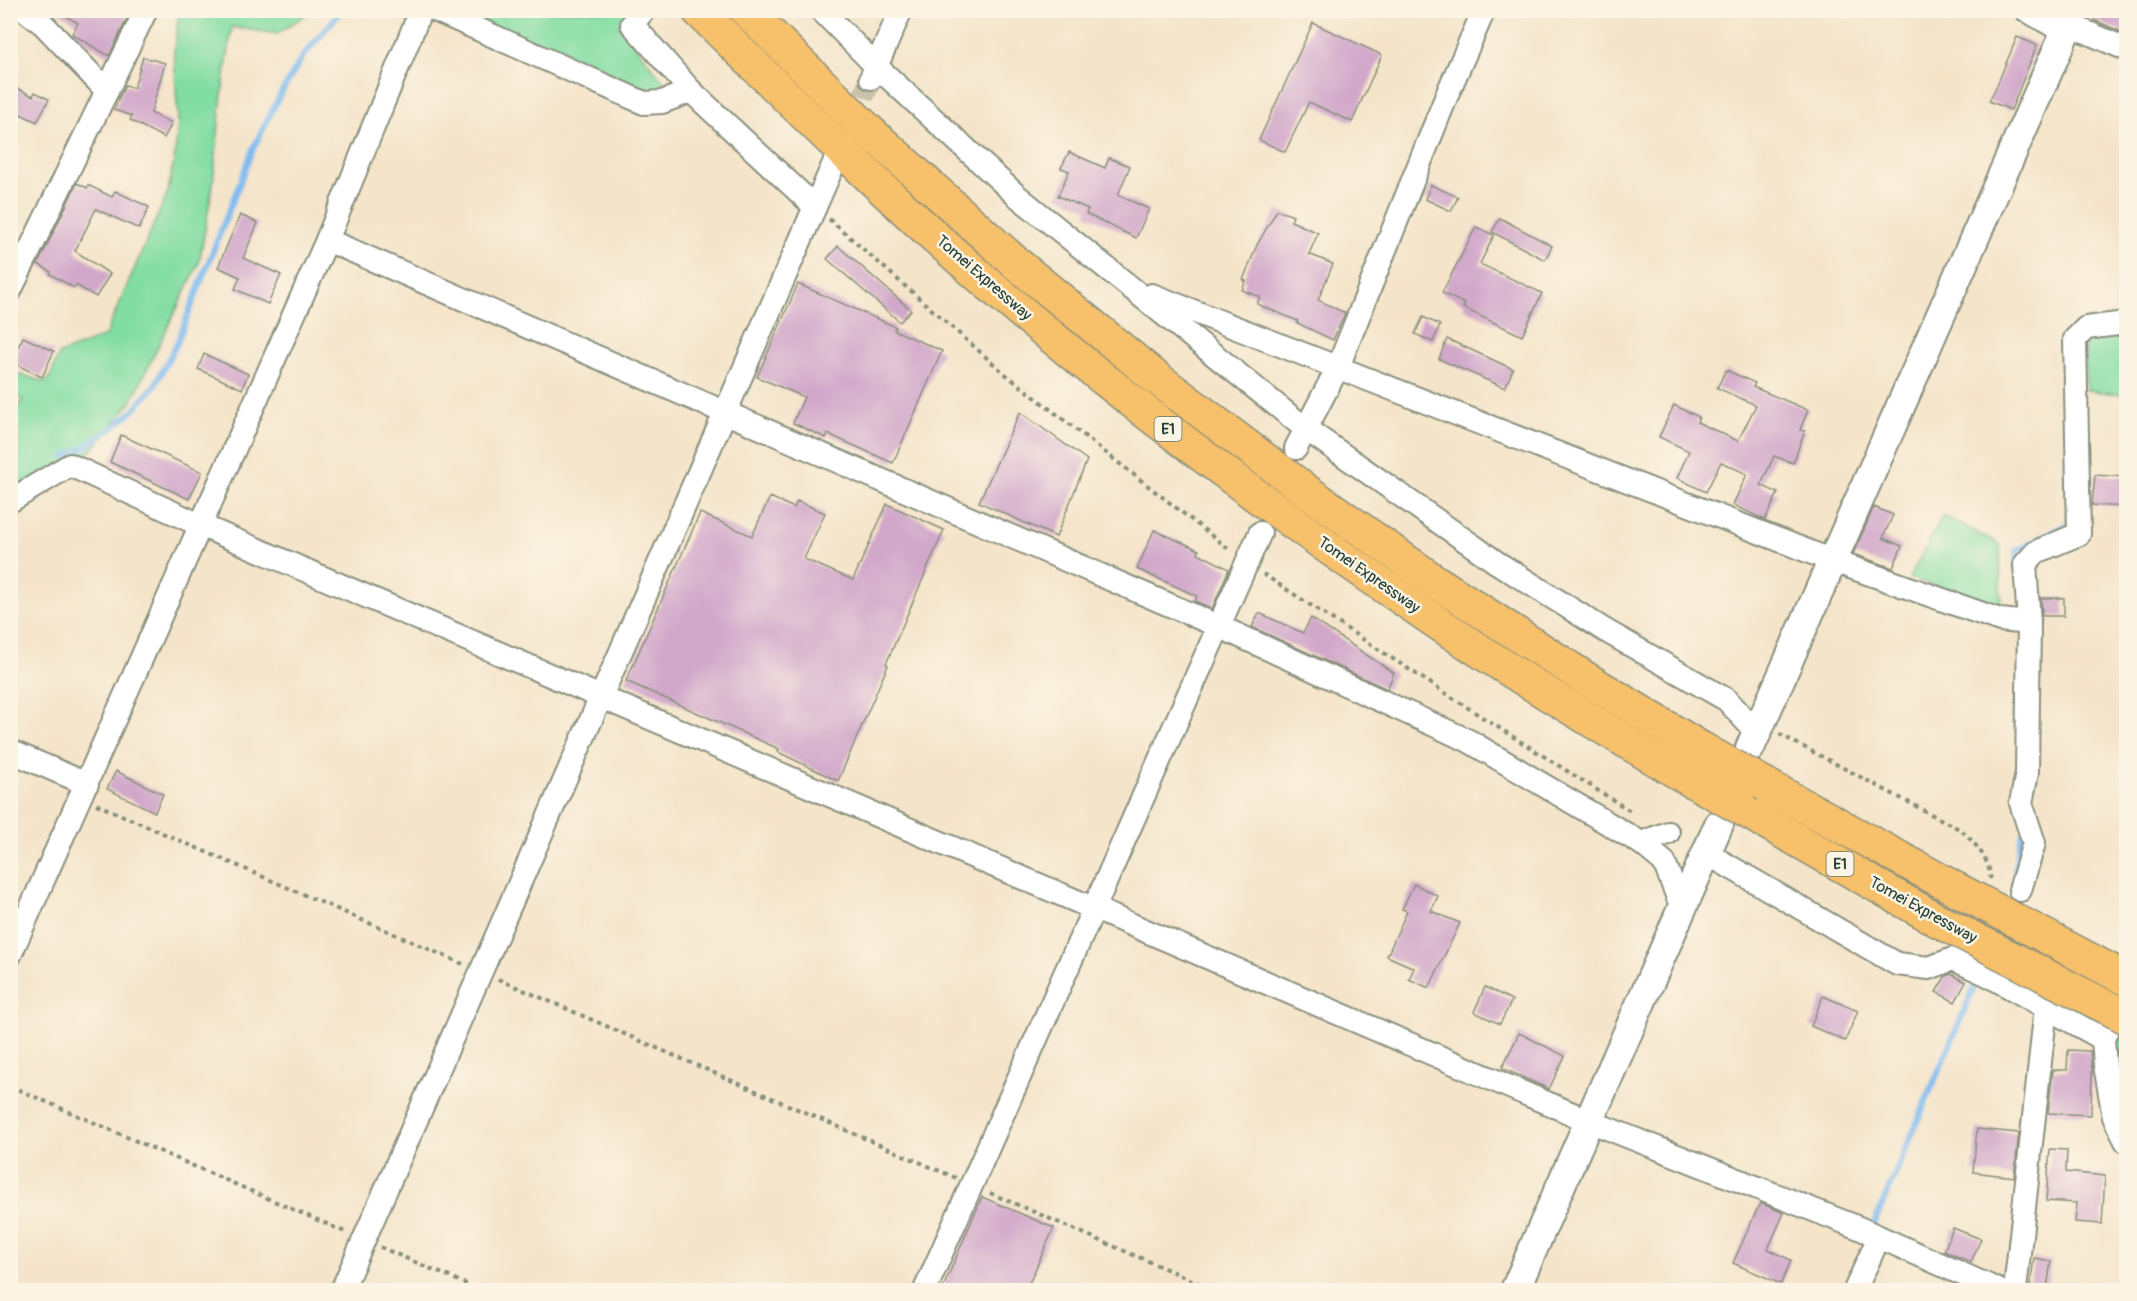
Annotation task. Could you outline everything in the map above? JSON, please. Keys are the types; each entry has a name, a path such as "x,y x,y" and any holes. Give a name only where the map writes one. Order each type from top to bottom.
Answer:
{"highway":[{"name":"Tomei Expressway","path":"698,10 849,158 996,291 1135,404 1286,517 1418,610 1570,708 1689,779 1730,816 2127,1017"},
{"name":"Tomei Expressway","path":"746,10 870,132 1017,264 1154,376 1305,490 1433,580 1588,680 1702,749 1956,889 2127,979"}],"street":[{"path":"25,10 43,24 108,91"},
{"path":"10,291 147,10"},
{"path":"10,955 327,240 421,10"},
{"path":"435,10 644,104 662,102 691,91"},
{"path":"644,10 632,24 691,91 815,207"},
{"path":"821,10 874,72 1016,195 1131,287 1301,438 1606,631 1727,700 1756,735 2070,23"},
{"path":"874,72 901,10"},
{"path":"1301,438 1338,368 1449,90 1484,10"},
{"path":"2026,10 2070,23 2127,49"},
{"path":"342,1290 835,162"},
{"path":"327,240 1218,626 1469,741 1641,843 1664,862 1683,908"},
{"path":"1131,287 1833,561 2000,620 2029,623"},
{"path":"2021,889 2034,843 2021,803 2027,773 2029,623 2025,564 2036,552 2079,534 2075,339 2086,328 2127,323"},
{"path":"10,501 70,465 200,525 1094,910 1589,1121 1879,1237 1998,1290"},
{"path":"925,1290 1260,533"},
{"path":"10,751 84,791"},
{"path":"1515,1290 1706,853 1730,816"},
{"path":"1641,843 1668,833"},
{"path":"1706,853 1897,964 1929,968 1953,959 1987,970 2103,1039"},
{"path":"2127,993 2119,1002 2103,1039 2114,1117 2127,1141"},
{"path":"2015,1290 2046,1007"},
{"path":"1855,1290 1879,1237"}],"path":[{"path":"1756,735 1961,830 1972,840 1985,860 1990,877 2021,889"},
{"path":"84,791 473,968"},
{"path":"495,978 964,1182"},
{"path":"10,1086 480,1290"},
{"path":"986,1191 1215,1290"}],"green space":[{"path":"179,11 311,11 277,34 232,27 221,102 213,184 199,263 131,402 91,451 11,501 11,416 23,400 11,393 10,372 46,382 59,354 105,336 168,192 175,155 178,120 174,52"},
{"path":"457,11 631,11 619,26 669,88 650,93 567,61"},
{"path":"2126,330 2126,395 2086,390 2085,343 2094,335"},
{"path":"1943,516 2000,544 2001,607 1909,578"},
{"path":"2126,1010 2126,1136 2103,1039"}],"building":[{"path":"55,10 131,10 109,56 72,34 78,23"},
{"path":"2098,10 2116,10 2127,15 2127,27 2124,33 2094,20"},
{"path":"1313,23 1382,55 1352,122 1309,102 1285,152 1259,140"},
{"path":"2017,37 2037,45 2011,110 1989,101"},
{"path":"143,57 165,63 151,113 172,123 164,138 130,120 132,116 114,110 125,85 134,88"},
{"path":"10,85 33,96 35,92 49,99 37,122 10,109"},
{"path":"1069,152 1105,168 1109,158 1130,166 1118,195 1149,209 1136,238 1086,214 1088,209 1058,196 1069,171 1061,168"},
{"path":"77,183 87,188 88,185 112,197 115,191 149,207 139,229 96,209 75,251 110,274 96,297 76,285 74,288 38,264"},
{"path":"1431,185 1458,197 1451,211 1425,199"},
{"path":"1277,210 1293,216 1291,221 1318,233 1309,254 1333,264 1318,300 1345,313 1333,340 1297,323 1298,321 1257,304 1260,297 1242,290 1246,281 1243,280 1257,245"},
{"path":"240,215 258,223 243,258 281,275 268,304 235,289 240,277 218,267"},
{"path":"1500,218 1552,246 1545,260 1492,232"},
{"path":"1476,227 1494,235 1480,264 1542,293 1522,336 1463,308 1465,304 1442,293"},
{"path":"838,246 911,310 900,322 827,259"},
{"path":"798,284 896,327 894,330 942,351 893,463 828,434 826,438 793,423 804,397 757,377"},
{"path":"1423,317 1440,325 1433,342 1415,334"},
{"path":"23,337 54,351 42,377 11,362"},
{"path":"1447,339 1513,369 1505,388 1439,359"},
{"path":"204,354 248,374 242,389 198,369"},
{"path":"1726,370 1755,383 1753,387 1808,410 1800,430 1805,431 1793,463 1774,456 1761,485 1778,493 1765,520 1733,505 1747,474 1721,462 1706,492 1677,478 1689,451 1659,437 1674,405 1699,417 1697,422 1738,441 1756,405 1717,388"},
{"path":"1020,412 1087,460 1056,537 979,502"},
{"path":"121,435 202,472 189,499 110,462"},
{"path":"2095,475 2127,477 2127,507 2092,505"},
{"path":"770,497 794,508 797,501 825,513 804,559 853,580 887,504 944,530 838,781 778,752 779,749 626,681 700,513 752,536"},
{"path":"1874,507 1893,515 1883,538 1902,546 1893,568 1853,554"},
{"path":"1154,530 1199,550 1198,553 1229,569 1212,609 1195,601 1197,596 1137,569"},
{"path":"2041,598 2064,598 2064,616 2042,616"},
{"path":"1259,613 1303,633 1311,618 1394,673 1387,689 1252,627"},
{"path":"116,771 163,794 155,812 107,789"},
{"path":"1414,884 1438,896 1431,911 1460,923 1429,988 1409,979 1414,968 1387,956 1407,911 1402,909"},
{"path":"1951,974 1966,982 1955,1002 1936,992 1945,977"},
{"path":"1485,987 1512,1000 1500,1024 1474,1012"},
{"path":"1823,996 1858,1011 1845,1041 1811,1026"},
{"path":"1519,1033 1565,1056 1549,1089 1502,1068"},
{"path":"2068,1050 2090,1051 2091,1115 2048,1113 2053,1070 2067,1070"},
{"path":"1977,1129 2019,1133 2014,1177 1973,1172"},
{"path":"2050,1149 2067,1150 2066,1172 2105,1176 2102,1224 2075,1222 2077,1203 2046,1201"},
{"path":"982,1197 1054,1228 1026,1290 942,1290"},
{"path":"1760,1203 1784,1213 1768,1249 1791,1260 1781,1284 1733,1263"},
{"path":"1953,1228 1981,1239 1971,1262 1944,1251"},
{"path":"2034,1258 2051,1261 2047,1288 2030,1286"}],"waterway":[{"path":"65,457 85,447 112,428 133,411 155,385 177,343 253,149 281,93 304,55 342,10"},
{"path":"2041,538 2069,524 2069,517"},
{"path":"2016,565 2016,551 2032,543"},
{"path":"2015,869 2022,835"},
{"path":"1874,1224 1976,983"}],"tunnel":[{"path":"850,127 871,79"}]}
